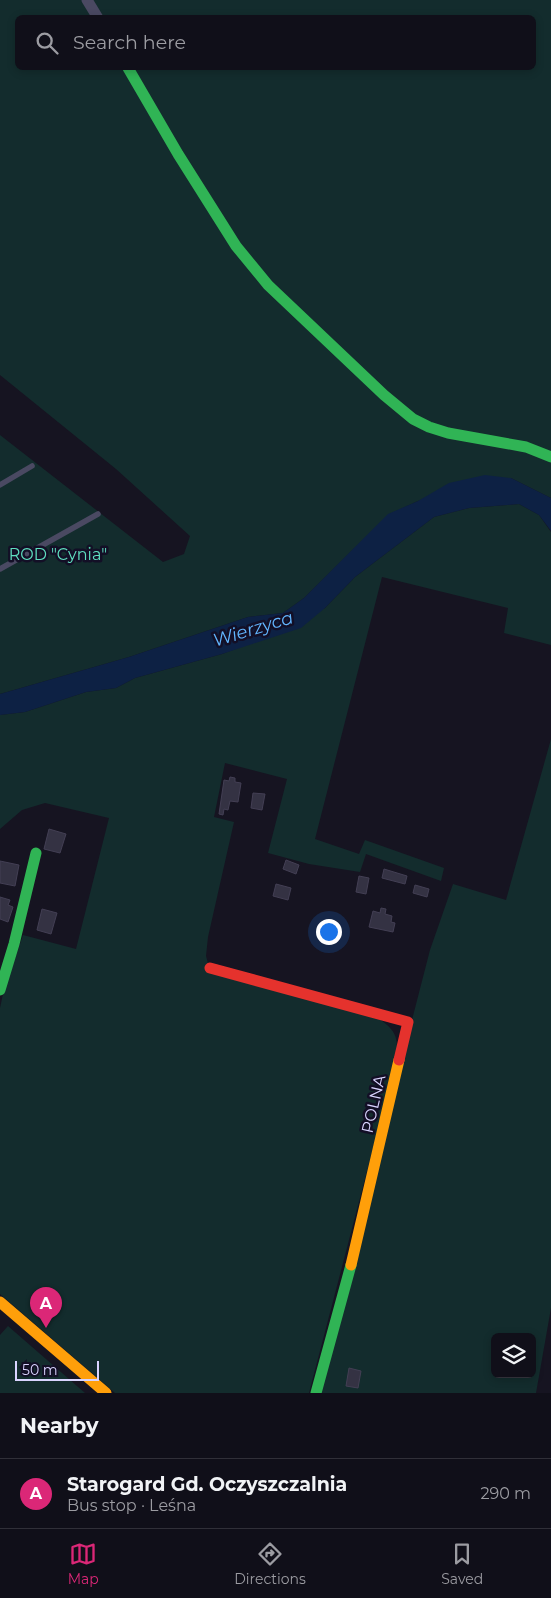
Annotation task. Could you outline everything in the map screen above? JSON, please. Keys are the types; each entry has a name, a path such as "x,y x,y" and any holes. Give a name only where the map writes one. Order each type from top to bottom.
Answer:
{"street":[{"path":"87,0 96,15"},
{"path":"129,70 178,154 236,246 268,285 384,395 414,419 429,427 448,433 526,447 551,457"},
{"path":"0,990 14,944 36,853"},
{"name":"POLNA","path":"210,968 408,1022 352,1260 320,1384 316,1393"},
{"path":"0,1302 106,1393"}],"lane":[{"path":"0,485 32,466"},
{"path":"0,569 98,514"}],"green space":[{"name":"ROD \"Cynia\"","path":"0,0 551,0 551,498 511,478 418,501 388,515 304,598 283,613 248,617 129,657 0,694 0,435 163,562 184,554 190,536 116,469 0,375"},
{"path":"519,504 539,515 551,532 551,645 504,633 508,608 382,577 315,839 359,854 365,840 444,868 441,881 366,854 360,872 309,864 268,853 287,779 225,763 214,817 234,822 208,937 206,956 210,971 377,1017 392,1030 397,1045 396,1060 309,1393 115,1393 0,1294 0,1008 3,994 23,935 76,949 109,818 45,803 22,810 0,829 0,715 25,712 86,692 116,688 135,678 222,654 257,641 325,608 355,577 434,517 469,508"},
{"path":"551,739 551,1308 536,1393 320,1393 430,950 453,884 506,900"},
{"path":"8,1326 85,1393 0,1393 0,1335"}],"water":[{"name":"Wierzyca","path":"485,475 511,478 551,498 551,531 539,515 519,504 469,508 434,517 355,577 325,608 301,628 222,654 135,678 116,688 86,692 25,712 0,715 0,694 129,657 248,617 283,613 304,598 388,514 418,501 449,483"}],"building":[{"path":"230,777 235,778 235,782 241,783 238,802 230,801 228,810 224,809 223,815 219,814 224,780 229,781"},
{"path":"253,793 265,794 262,810 251,808"},
{"path":"49,829 66,834 60,853 44,849"},
{"path":"286,860 299,865 296,874 283,869"},
{"path":"0,861 19,865 15,886 0,883"},
{"path":"384,869 407,876 405,884 382,878"},
{"path":"359,876 369,878 366,894 356,892"},
{"path":"276,884 291,888 288,900 273,896"},
{"path":"415,885 429,889 427,897 413,893"},
{"path":"0,897 10,900 8,905 13,907 8,922 0,919"},
{"path":"381,908 386,909 385,914 392,916 391,922 395,923 393,932 369,927 373,911 380,913"},
{"path":"42,909 57,913 51,934 37,930"},
{"path":"349,1368 361,1371 358,1388 346,1386"}],"traffic: fast":[{"path":"129,70 178,154 236,246 268,285 384,395 413,419 429,427 448,433 526,447 551,457"},
{"path":"0,990 14,944 36,853"},
{"path":"316,1393 351,1265"}],"traffic: slow":[{"path":"351,1265 399,1060"},
{"path":"0,1302 106,1393"}],"traffic: jam":[{"path":"210,968 408,1022 399,1060"}],"place":[{"name":"Starogard Gd. Oczyszczalnia","path":"46,1328"}]}
